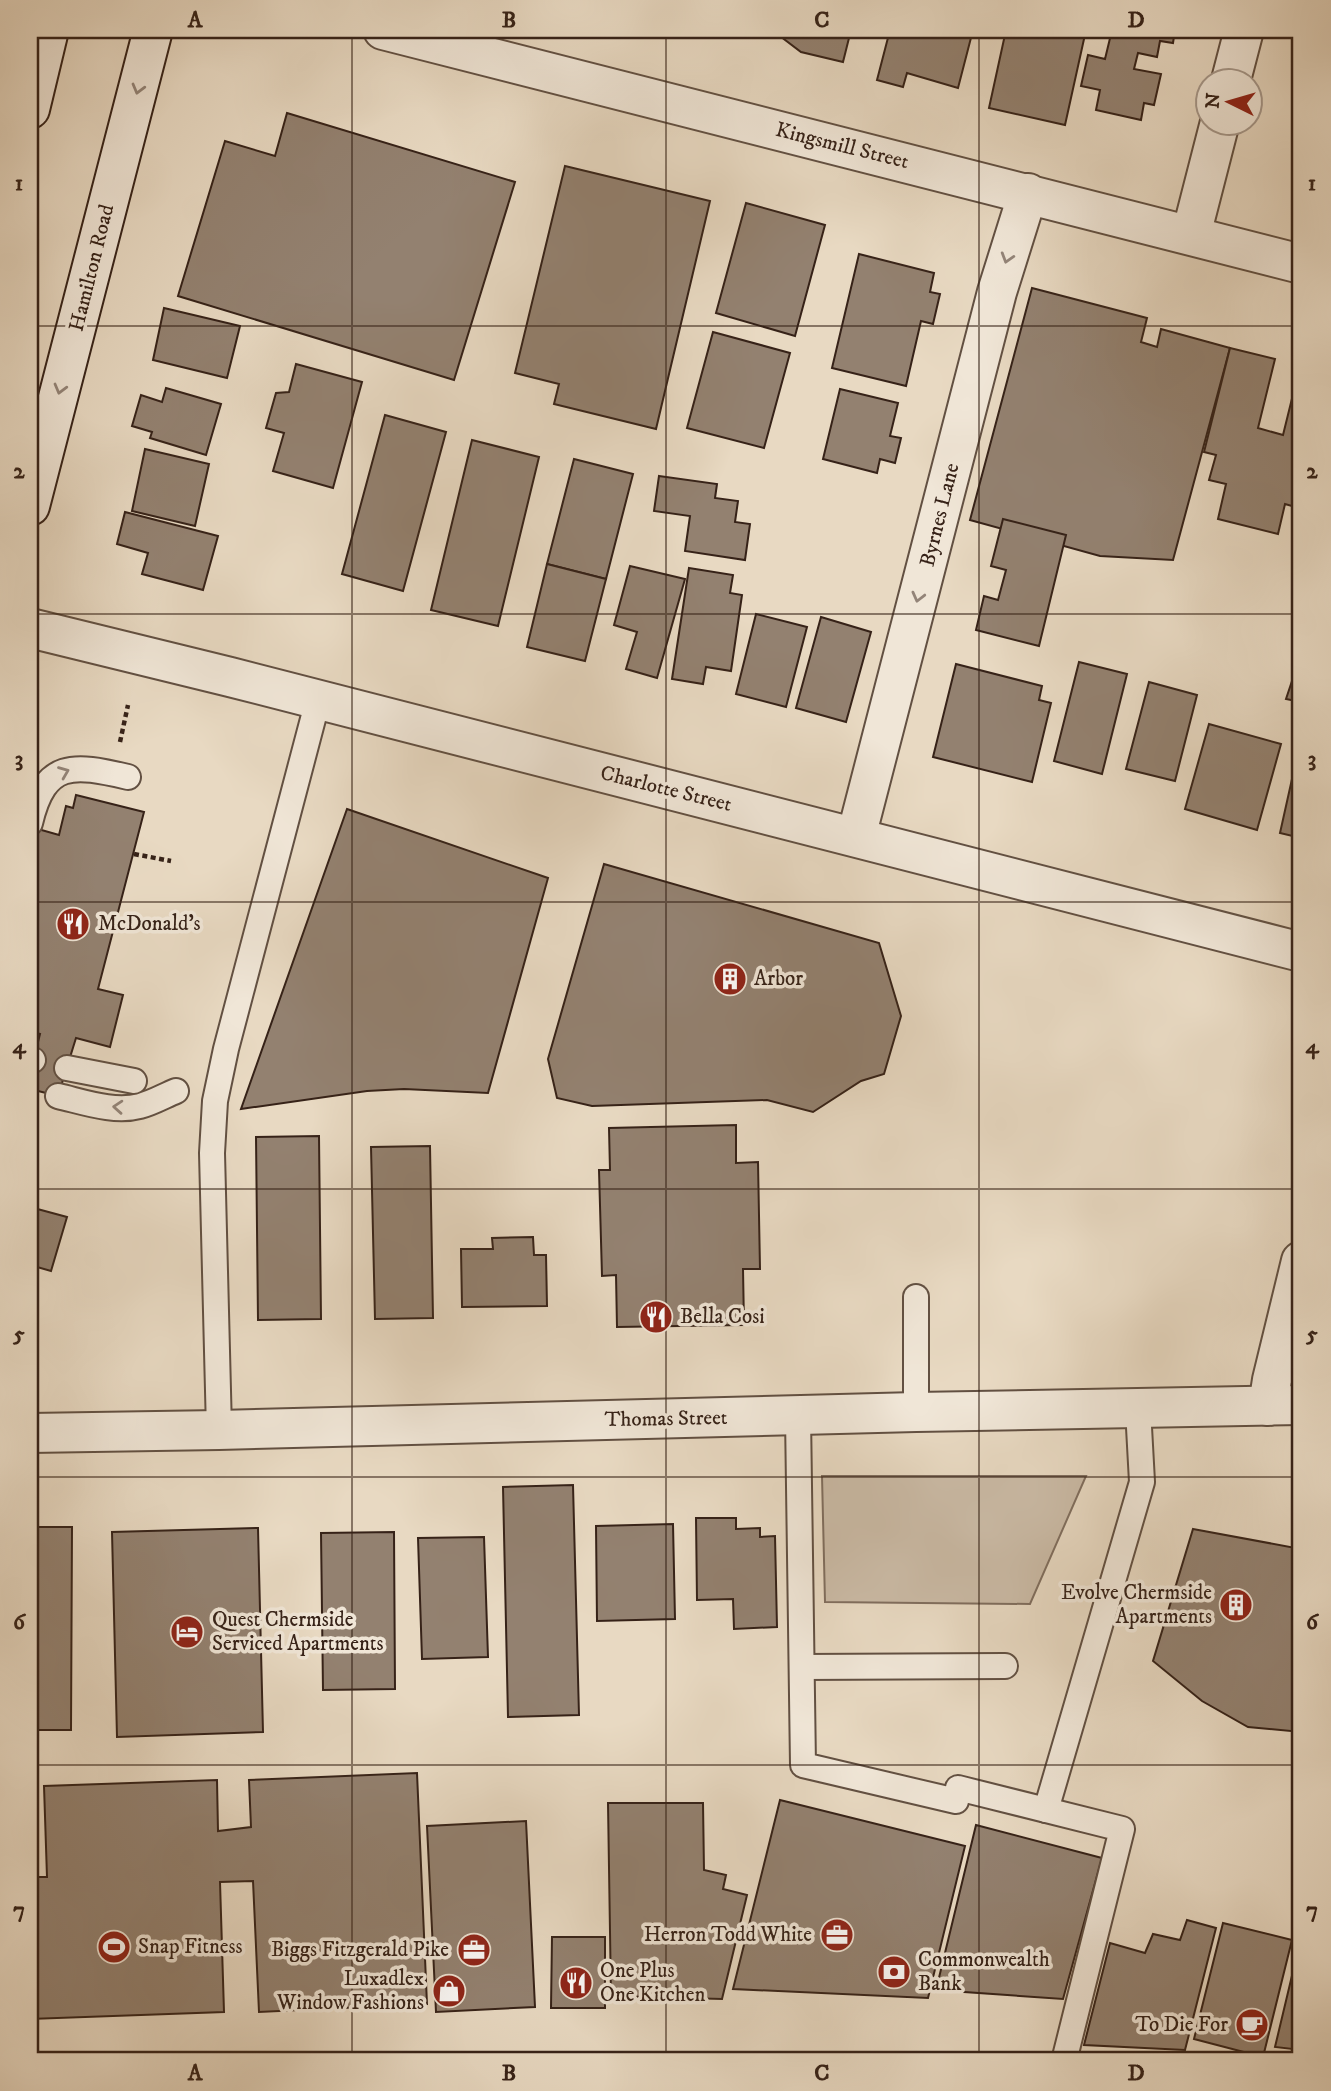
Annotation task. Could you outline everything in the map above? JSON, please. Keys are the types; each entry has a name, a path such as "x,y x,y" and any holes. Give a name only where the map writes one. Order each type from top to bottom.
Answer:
{"street":[{"path":"30,109 49,30"},
{"name":"Hamilton Road","path":"30,506 153,30"},
{"name":"Kingsmill Street","path":"383,30 1301,264"},
{"path":"1235,66 1244,30"},
{"path":"1191,235 1216,136"},
{"name":"Byrnes Lane","path":"856,837 997,292 1028,193"},
{"name":"Charlotte Street","path":"30,628 1301,952"},
{"path":"1285,1406 1272,1380 1301,1261"},
{"name":"Thomas Street","path":"30,1433 1285,1406"}],"lane":[{"path":"219,1430 212,1153 215,1101 226,1049 318,700"},
{"path":"30,823 39,794 57,774 80,767 128,777"},
{"path":"67,1068 134,1081"},
{"path":"58,1096 127,1108 141,1106 176,1091"},
{"path":"916,1297 916,1412"},
{"path":"1046,1810 1142,1482 1138,1409"},
{"path":"798,1416 803,1765 956,1801 958,1788 1122,1829 1064,2061"},
{"path":"802,1667 1005,1666"}],"path":[{"path":"134,853 171,861"}],"shaded area":[{"path":"822,1476 1086,1476 1030,1604 825,1602"}],"building":[{"path":"772,30 851,30 843,62 801,52"},
{"path":"890,30 973,30 958,88 907,73 903,87 877,80"},
{"path":"1006,30 1086,30 1065,125 989,108"},
{"path":"1112,30 1175,30 1173,43 1160,41 1157,57 1138,53 1134,69 1161,74 1154,105 1144,103 1141,120 1096,110 1100,90 1081,86 1088,55 1105,59"},
{"path":"287,113 515,182 454,380 178,296 225,141 275,156"},
{"path":"1301,148 1301,173 1295,172"},
{"path":"565,166 710,201 656,429 554,404 559,384 515,373"},
{"path":"746,203 825,225 795,336 716,313"},
{"path":"859,254 934,273 930,292 940,294 933,324 921,321 906,386 832,368"},
{"path":"1032,288 1147,318 1141,342 1157,347 1161,329 1230,348 1173,560 1100,556 970,520"},
{"path":"164,308 240,326 227,378 153,360"},
{"path":"713,332 790,353 764,448 687,428"},
{"path":"1230,348 1275,359 1258,428 1283,435 1301,362 1301,500 1299,508 1285,504 1278,534 1218,519 1226,484 1209,480 1216,455 1204,452"},
{"path":"296,364 362,382 333,488 273,471 284,433 266,428 276,393 289,392"},
{"path":"166,388 221,404 206,455 150,438 152,432 132,426 141,395 162,402"},
{"path":"840,389 898,403 890,436 901,438 895,463 880,459 877,473 823,459"},
{"path":"385,415 446,432 403,591 342,574"},
{"path":"472,440 539,457 498,626 431,610"},
{"path":"145,449 209,464 195,526 132,511"},
{"path":"574,459 633,474 606,579 547,564"},
{"path":"659,476 717,484 715,498 738,501 735,522 750,524 745,560 685,551 690,516 654,511"},
{"path":"125,512 218,536 203,590 142,574 148,553 117,544"},
{"path":"1003,519 1066,535 1039,646 976,630 984,596 998,600 1006,570 991,566"},
{"path":"547,564 606,579 585,661 527,647"},
{"path":"630,566 685,579 657,678 626,669 637,632 614,625"},
{"path":"689,568 733,575 730,593 742,595 731,671 706,667 703,684 672,679"},
{"path":"756,614 807,627 786,707 736,694"},
{"path":"821,617 871,632 846,722 796,708"},
{"path":"1301,654 1301,702 1286,699"},
{"path":"1079,662 1127,674 1102,774 1054,761"},
{"path":"956,664 1042,686 1039,700 1051,703 1032,782 933,757"},
{"path":"1149,682 1197,695 1175,781 1126,769"},
{"path":"1209,724 1281,744 1257,830 1185,809"},
{"path":"1298,752 1301,752 1301,838 1280,833"},
{"name":"McDonald's","path":"76,795 144,812 98,989 123,995 110,1047 76,1038 58,1096 30,1089 30,1074 40,1034 30,1031 30,859 38,829 59,835 66,806 73,808"},
{"path":"347,809 548,878 488,1093 404,1089 367,1091 241,1109"},
{"name":"Arbor","path":"604,864 879,943 901,1016 884,1074 861,1081 813,1112 767,1100 592,1106 557,1098 548,1059"},
{"path":"736,1125 736,1163 758,1162 760,1269 743,1269 744,1325 617,1327 616,1275 602,1276 599,1170 610,1170 609,1128"},
{"path":"319,1136 321,1319 258,1320 256,1137"},
{"path":"430,1146 433,1318 375,1319 371,1147"},
{"path":"30,1207 67,1217 51,1271 30,1265"},
{"path":"533,1237 534,1255 546,1255 547,1306 462,1307 461,1249 493,1249 492,1238"},
{"path":"573,1485 579,1715 508,1717 503,1487"},
{"path":"696,1518 736,1518 736,1529 760,1528 760,1537 775,1536 777,1627 734,1629 733,1599 697,1600"},
{"path":"673,1524 675,1619 597,1621 596,1526"},
{"path":"30,1527 72,1527 71,1730 30,1730"},
{"name":"Quest Chermside Serviced Apartments","path":"258,1528 263,1732 117,1737 112,1532"},
{"name":"Evolve Chermside Apartments","path":"1193,1529 1301,1549 1301,1732 1248,1727 1202,1701 1153,1661"},
{"path":"394,1532 395,1689 323,1690 321,1533"},
{"path":"484,1537 488,1657 422,1659 418,1538"},
{"path":"417,1773 427,2004 259,2012 253,1881 220,1882 224,2012 30,2019 30,1877 47,1877 44,1786 217,1780 218,1831 251,1827 249,1780"},
{"path":"780,1800 965,1846 928,1998 733,1989"},
{"path":"608,1803 703,1803 704,1870 726,1875 723,1889 747,1895 722,1999 611,1996"},
{"path":"526,1821 535,2007 436,2012 427,1826"},
{"path":"976,1825 1102,1858 1063,1999 936,1990"},
{"path":"1187,1920 1216,1928 1185,2050 1084,2045 1110,1943 1145,1953 1153,1934 1180,1940"},
{"path":"1223,1923 1292,1940 1263,2057 1194,2039"},
{"path":"552,1937 605,1937 605,2008 551,2008"},
{"path":"1300,1942 1301,2050 1275,2047"}],"place":[{"name":"McDonald's","path":"73,924"},
{"name":"Arbor","path":"730,979"},
{"name":"Bella Cosi","path":"656,1317"},
{"name":"Evolve Chermside Apartments","path":"1236,1605"},
{"name":"Quest Chermside Serviced Apartments","path":"187,1632"},
{"name":"Herron Todd White","path":"837,1935"},
{"name":"Snap Fitness","path":"114,1947"},
{"name":"Biggs Fitzgerald Pike","path":"474,1950"},
{"name":"Commonwealth Bank","path":"894,1972"},
{"name":"One Plus One Kitchen","path":"576,1983"},
{"name":"Luxadlex Window Fashions","path":"449,1991"},
{"name":"To Die For","path":"1252,2025"}]}
